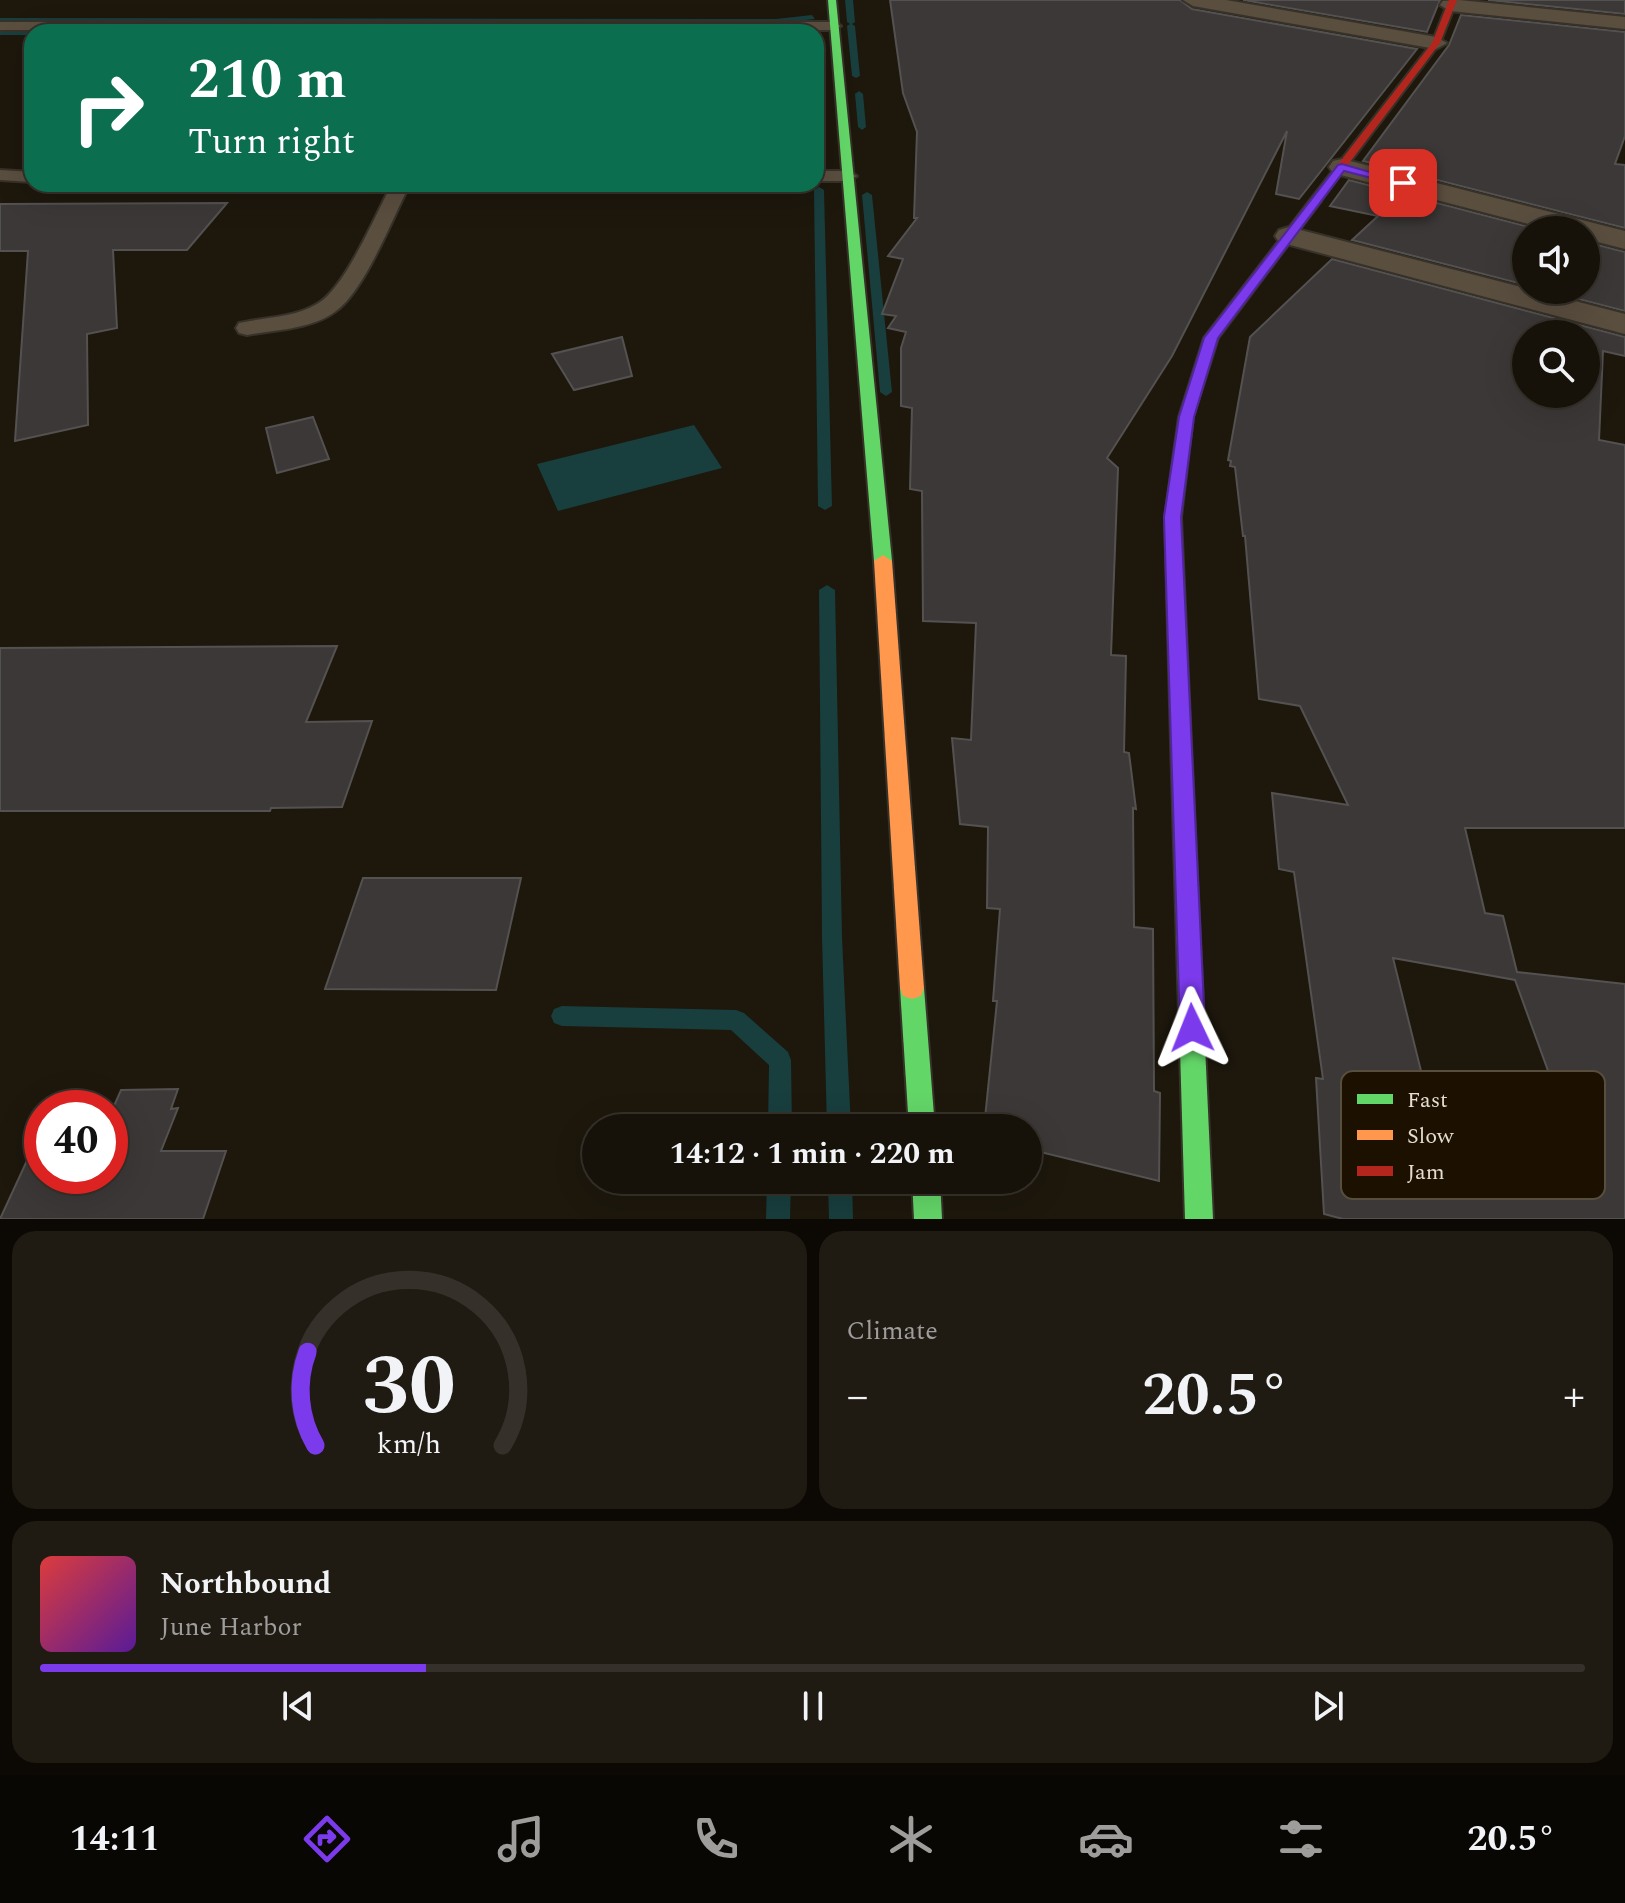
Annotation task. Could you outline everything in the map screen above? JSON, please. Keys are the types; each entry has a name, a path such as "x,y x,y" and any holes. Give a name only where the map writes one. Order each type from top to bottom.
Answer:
{"street":[{"path":"832,0 882,543 921,1114"},
{"path":"1193,0 1436,43"},
{"path":"1199,1219 1173,517 1186,417 1211,338 1436,43 1452,2 1625,23"},
{"path":"1342,167 1531,216"},
{"path":"1600,234 1625,240"},
{"path":"1289,236 1625,324"},
{"path":"927,1194 928,1219"}],"lane":[{"path":"0,26 24,26"},
{"path":"824,26 834,26"},
{"path":"0,175 24,176"},
{"path":"824,176 848,176"},
{"path":"247,328 302,318 330,306 350,280 397,192"}],"water":[{"path":"694,425 722,468 558,511 537,464"}],"building":[{"path":"890,0 1180,0 1192,9 1417,49 1299,199 1276,194 1287,131 1172,356 1107,458 1118,468 1111,655 1126,656 1124,752 1129,753 1136,809 1133,808 1134,927 1153,929 1154,1091 1160,1093 1159,1181 1042,1152 1042,1114 985,1114 997,1001 993,1001 1000,909 987,908 988,827 960,824 952,738 971,740 976,623 923,621 922,491 910,489 912,408 901,406 901,348 906,332 888,328 896,316 882,314 903,259 888,256 917,218 914,218 917,132 903,93"},
{"path":"1243,0 1440,0 1427,32"},
{"path":"1488,0 1625,0 1625,14"},
{"path":"1461,15 1625,32 1625,136 1615,164 1625,165 1625,228 1600,222 1600,216 1578,216 1363,161 1449,45"},
{"path":"1349,180 1512,223 1512,281 1352,240 1378,216 1330,206"},
{"path":"227,203 187,250 113,250 117,328 87,334 88,425 15,441 28,251 0,251 0,204"},
{"path":"1600,246 1625,252 1625,311 1598,304"},
{"path":"1332,259 1561,320 1512,320 1512,408 1600,408 1600,330 1625,337 1625,356 1603,351 1599,440 1625,445 1625,828 1465,828 1485,913 1503,916 1517,972 1625,984 1625,1219 1343,1219 1324,1214 1316,1078 1323,1079 1294,872 1279,869 1272,793 1348,805 1300,706 1259,699 1245,536 1235,467 1230,466 1231,461 1228,460 1250,337"},
{"path":"622,337 632,376 574,390 552,354"},
{"path":"313,417 329,459 277,473 266,428"},
{"path":"337,646 306,722 372,721 342,807 271,808 270,811 0,811 0,648"},
{"path":"363,878 521,878 496,990 325,989"},
{"path":"178,1089 171,1109 178,1108 161,1151 226,1151 203,1219 0,1219 24,1167 24,1194 128,1194 128,1090 121,1090"}],"waterway":[{"path":"849,0 851,22"},
{"path":"0,20 776,21 812,17"},
{"path":"851,26 856,76"},
{"path":"0,33 24,33"},
{"path":"859,94 862,127"},
{"path":"819,192 825,506"},
{"path":"867,195 886,392"},
{"path":"827,590 832,937 838,1114"},
{"path":"562,1016 736,1020 780,1060 780,1114"},
{"path":"778,1219 779,1194"},
{"path":"840,1194 841,1219"}],"traffic: fast":[{"path":"832,0 883,561"},
{"path":"1181,743 1199,1219"},
{"path":"912,988 921,1114"},
{"path":"927,1194 928,1219"}],"traffic: slow":[{"path":"1181,743 1173,517 1186,417 1211,338 1315,201"},
{"path":"883,561 912,988"}],"traffic: jam":[{"path":"1315,201 1436,43 1453,0"}],"route":[{"path":"1192,1028 1173,517 1186,417 1211,338 1342,167 1403,183"}]}
